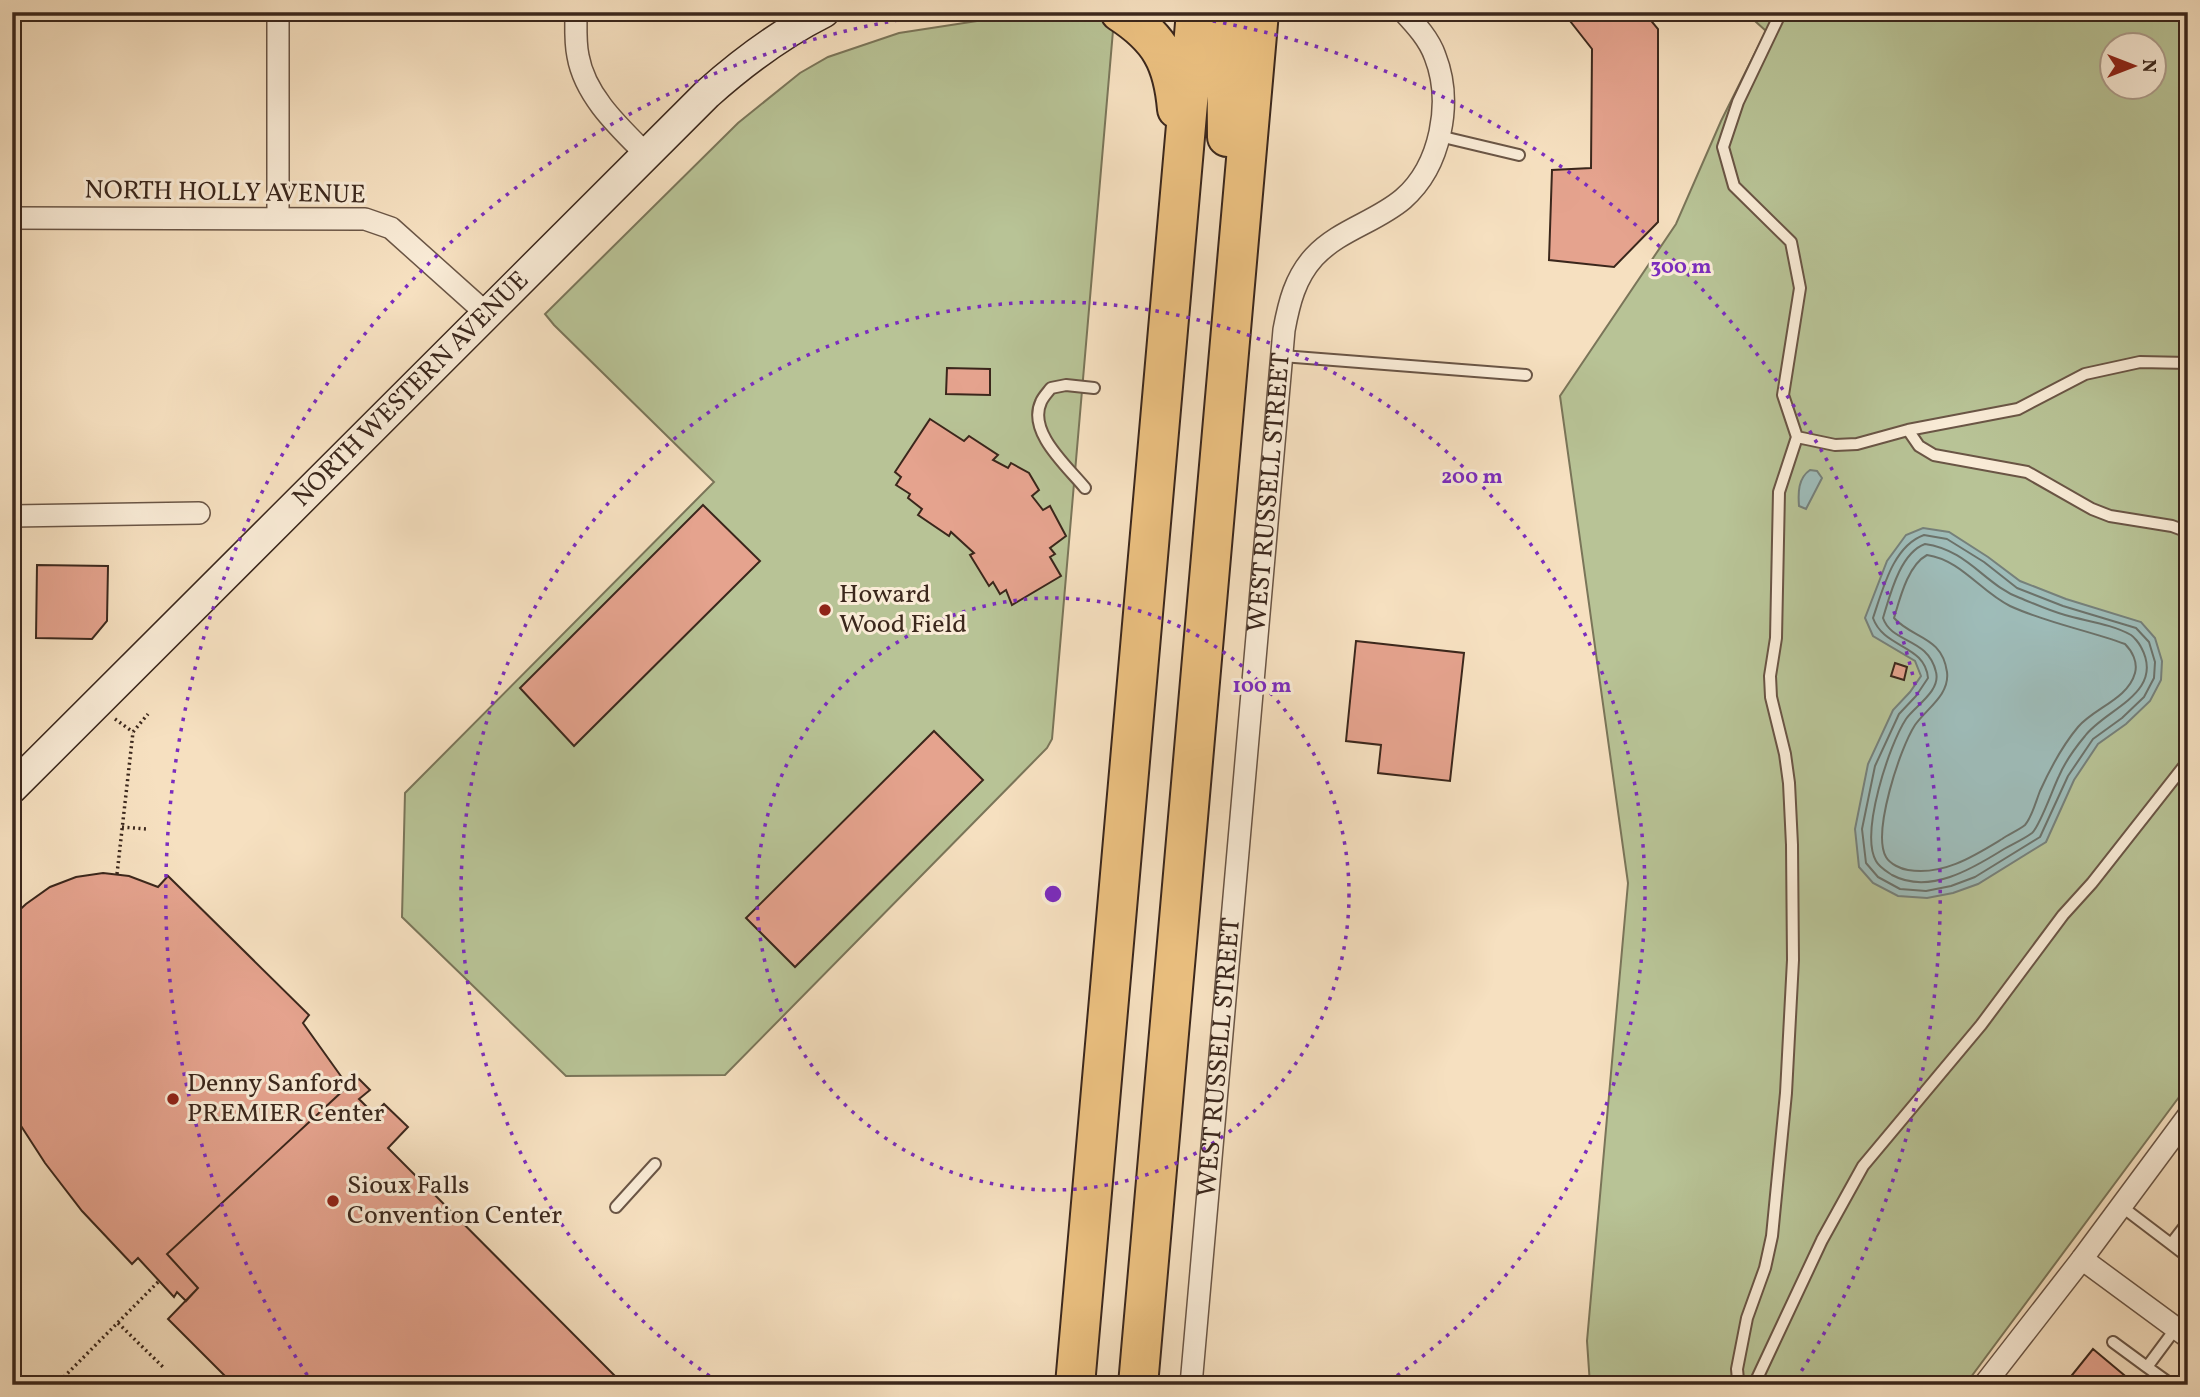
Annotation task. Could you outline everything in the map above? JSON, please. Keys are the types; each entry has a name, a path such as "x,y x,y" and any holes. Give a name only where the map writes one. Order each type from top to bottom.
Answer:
{"highway":[{"path":"1120,12 1150,34 1170,70 1177,114 1177,223"},
{"path":"1075,1385 1196,12"},
{"path":"1223,12 1226,29 1228,227 1233,313"},
{"name":"WEST RUSSELL STREET","path":"1138,1385 1259,12"}],"street":[{"path":"278,12 278,218"},
{"path":"576,12 578,58 589,87 612,120 646,154"},
{"name":"NORTH WESTERN AVENUE","path":"13,785 646,154 741,64 767,44 824,12"},
{"name":"WEST RUSSELL STREET","path":"1191,1385 1289,301 1300,275 1314,257 1334,240 1382,214 1403,199 1418,183 1431,160 1439,136 1442,84 1435,55 1418,27 1404,12"},
{"name":"NORTH HOLLY AVENUE","path":"12,218 365,219 391,228 487,314"},
{"path":"12,516 199,513"},
{"path":"1984,1385 2082,1259 2188,1115"},
{"path":"2082,1259 2182,1333"}],"lane":[{"path":"1741,1385 1737,1369 1747,1318 1765,1268 1772,1236 1787,1080 1793,961 1792,845 1789,783 1771,697 1770,676 1776,624 1779,492 1797,437 1783,395 1800,288 1791,242 1734,187 1723,147 1738,102 1781,12"},
{"path":"1439,136 1519,155"},
{"path":"1282,356 1526,375"},
{"path":"1797,437 1835,445 1857,444 1908,430 2018,409 2085,374 2140,362 2188,363"},
{"path":"1086,488 1042,436 1037,417 1040,402 1051,388 1066,385 1094,388"},
{"path":"1908,430 1919,446 1934,455 2027,472 2092,509 2110,516 2188,531"},
{"path":"1754,1385 1822,1240 1863,1166 1980,1025 2063,915 2092,883 2188,761"},
{"path":"616,1207 655,1164"},
{"path":"2121,1206 2188,1257"},
{"path":"2171,1244 2188,1222"},
{"path":"2147,1367 2182,1333"},
{"path":"2113,1342 2172,1385"},
{"path":"12,1376 20,1385"}],"path":[{"path":"117,874 133,732 148,714"},
{"path":"122,827 146,830"},
{"path":"56,1385 159,1280"},
{"path":"117,1323 164,1368"}],"green space":[{"path":"1745,12 2188,12 2188,1085 1965,1385 1590,1385 1587,1341 1628,883 1560,396 1676,224 1721,121 1766,31"},
{"name":"Howard Wood Field","path":"1114,19 1052,739 1047,748 725,1075 566,1076 402,917 405,793 714,482 545,314 738,123 800,73 828,57 899,33 977,21"}],"water":[{"path":"1810,470 1817,471 1822,478 1806,509 1799,506 1799,491 1803,477"},
{"path":"1923,528 1949,532 2020,581 2066,599 2141,622 2155,638 2162,661 2161,680 2150,701 2126,724 2098,744 2074,780 2046,842 1978,884 1927,898 1898,896 1873,883 1859,867 1855,829 1868,764 1893,710 1921,676 1915,661 1873,636 1865,618 1887,561 1906,535"}],"building":[{"path":"1563,12 1644,12 1658,29 1658,222 1614,267 1549,260 1552,170 1591,168 1592,49"},
{"path":"947,368 990,369 990,395 946,394"},
{"path":"930,419 964,441 969,436 998,455 993,460 1008,468 1011,463 1029,473 1039,490 1032,496 1043,510 1050,506 1066,536 1050,548 1055,554 1050,557 1061,576 1012,605 1006,590 1000,594 993,582 989,586 970,555 974,553 951,532 949,536 918,515 922,509 908,498 910,494 896,485 901,477 895,472"},
{"path":"703,505 760,561 574,746 520,688"},
{"path":"37,565 108,566 107,621 92,639 36,638"},
{"path":"1356,641 1464,653 1450,781 1378,773 1381,745 1346,741"},
{"path":"1895,663 1907,667 1904,680 1891,676"},
{"path":"934,731 983,780 795,967 746,918"},
{"name":"Denny Sanford PREMIER Center","path":"103,873 129,876 158,887 168,876 309,1015 303,1023 348,1086 167,1254 198,1288 186,1301 177,1292 174,1297 138,1258 132,1264 82,1211 45,1163 12,1112 12,917 50,887 76,877"},
{"name":"Sioux Falls Convention Center","path":"359,1079 370,1090 359,1099 374,1114 384,1104 408,1127 388,1148 624,1385 234,1385 168,1319 198,1288 167,1254 348,1086"},
{"path":"2093,1349 2136,1385 2064,1385"}],"place":[{"name":"Howard Wood Field","path":"825,610"},
{"name":"Denny Sanford PREMIER Center","path":"173,1099"},
{"name":"Sioux Falls Convention Center","path":"333,1201"}]}
